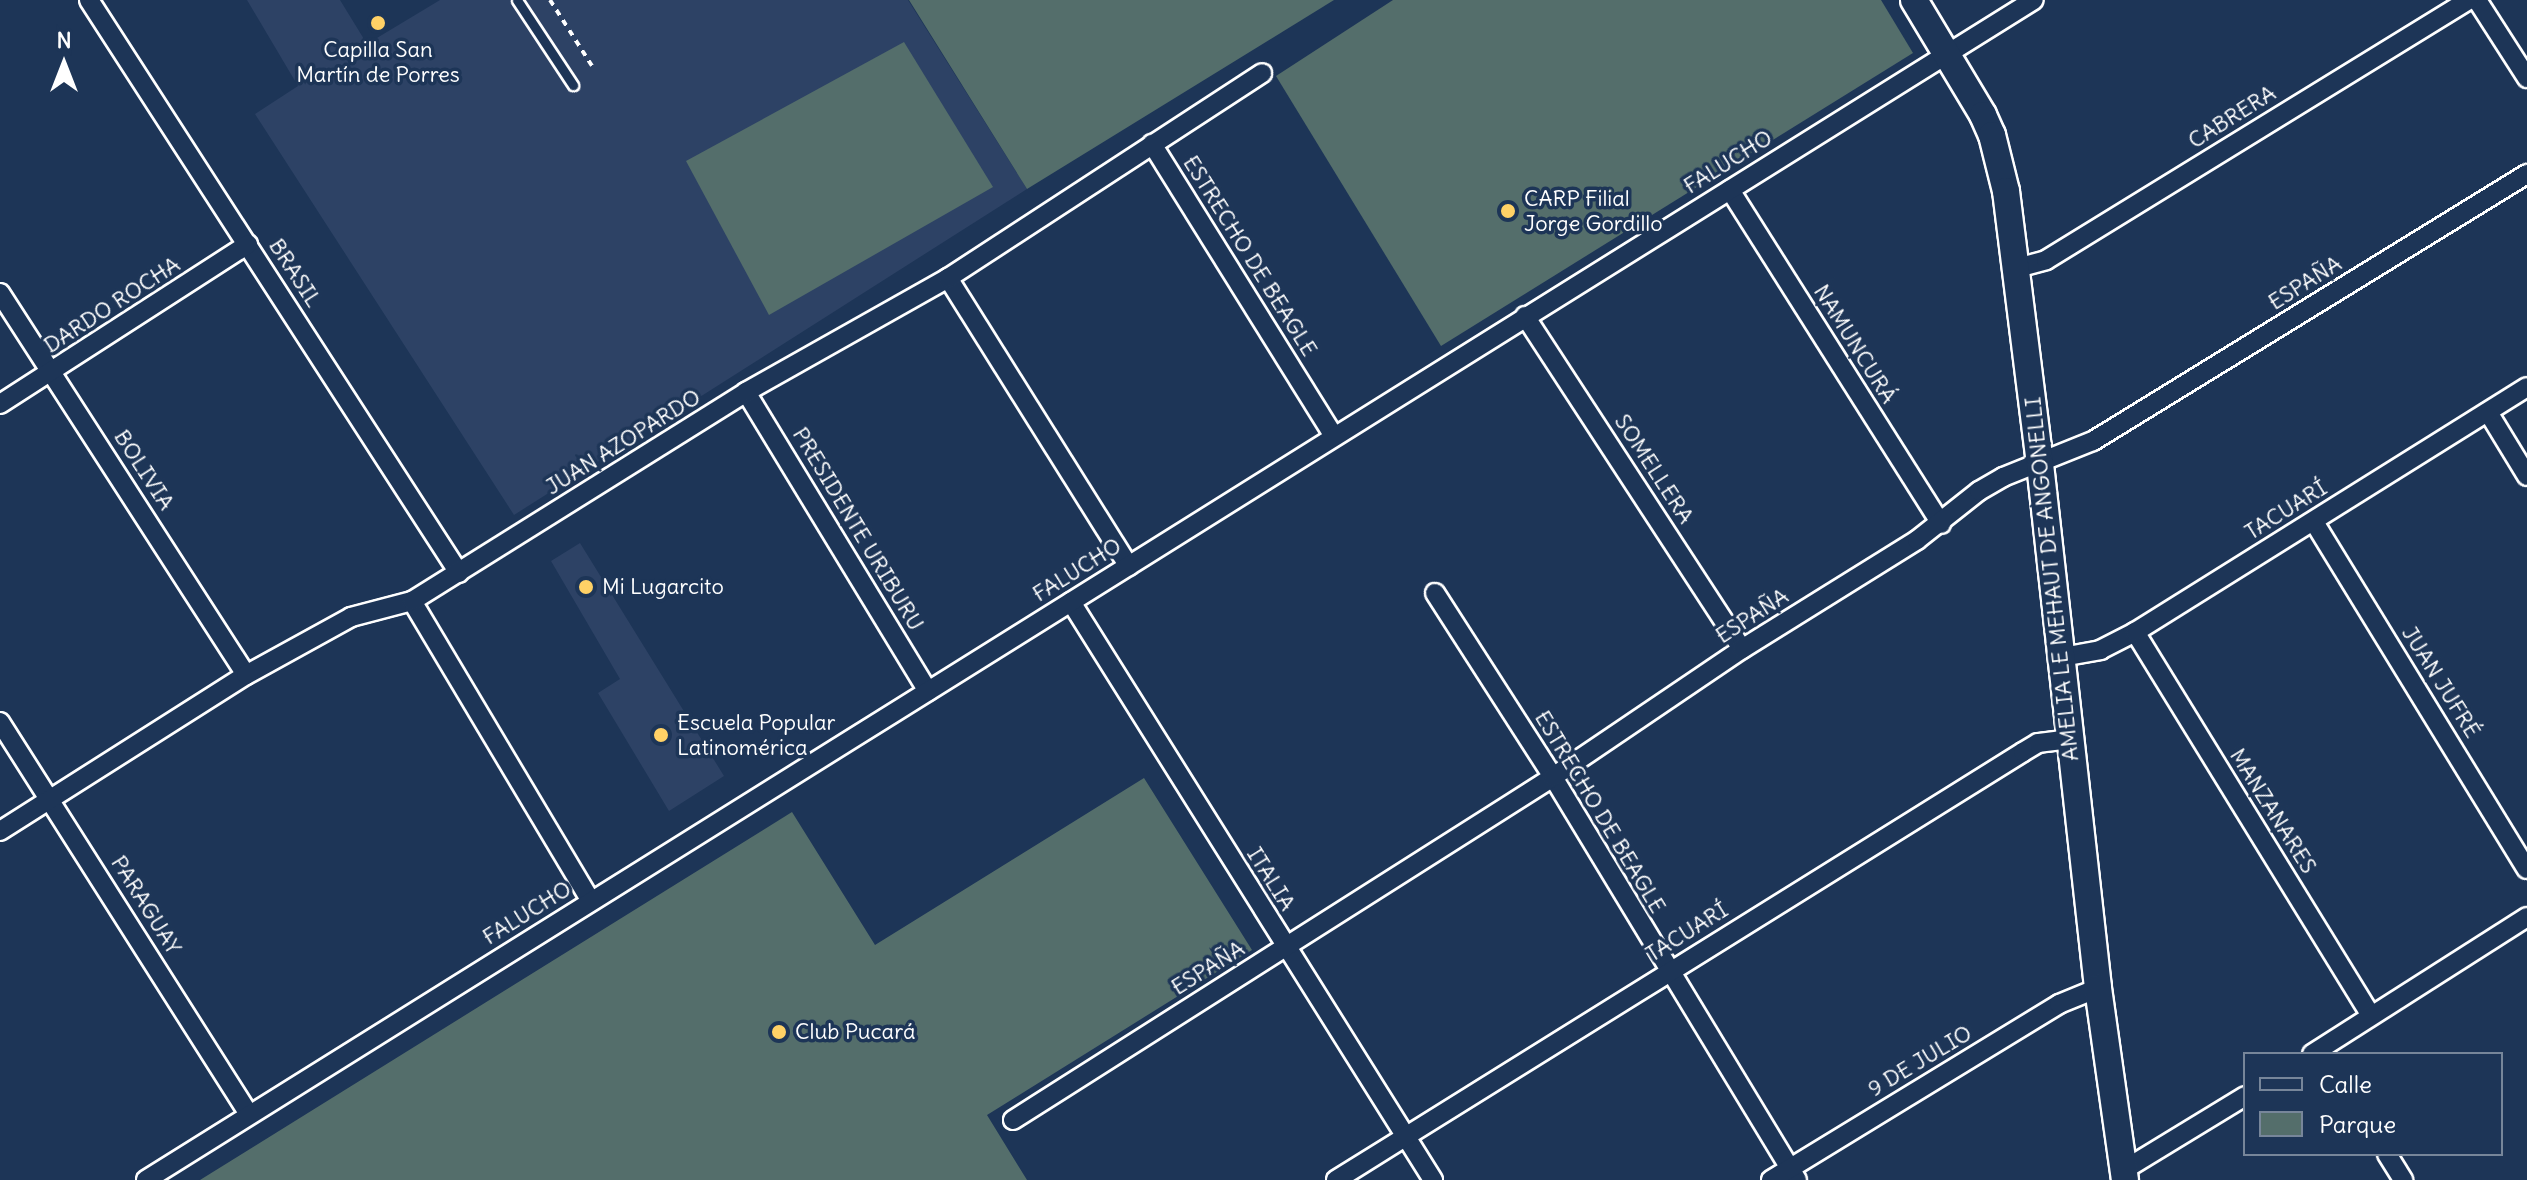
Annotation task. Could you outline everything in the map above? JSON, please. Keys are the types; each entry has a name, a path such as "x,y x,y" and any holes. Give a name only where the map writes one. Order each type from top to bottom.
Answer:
{"street":[{"name":"BRASIL","path":"89,0 459,573"},
{"name":"AMELIA LE MEHAUT DE ANGONELLI","path":"1914,0 1948,54 1992,135 2006,191 2040,464 2098,988 2124,1175"},
{"name":"FALUCHO","path":"146,1180 1129,566 1333,435 2034,0"},
{"name":"CABRERA","path":"2017,268 2046,260 2468,0"},
{"path":"2477,0 2527,78"},
{"name":"JUAN AZOPARDO","path":"0,831 246,675 351,617 412,601 459,573 746,392 948,278 1262,73"},
{"name":"ESTRECHO DE BEAGLE","path":"1152,144 1333,435"},
{"name":"ESPAÑA","path":"1013,1120 1553,777 1742,649 1941,524 1979,491 2011,474 2093,441 2527,174"},
{"name":"NAMUNCURÁ","path":"1730,190 1941,524"},
{"name":"DARDO ROCHA","path":"0,404 248,244"},
{"path":"948,278 1129,566"},
{"name":"BOLIVIA","path":"0,293 246,675"},
{"name":"SOMELLERA","path":"1525,316 1742,649"},
{"name":"TACUARÍ","path":"2062,657 2100,650 2135,632 2527,387"},
{"name":"PRESIDENTE URIBURU","path":"746,392 928,691"},
{"path":"2488,412 2527,476"},
{"name":"JUAN JUFRÉ","path":"2314,522 2527,869"},
{"name":"ESTRECHO DE BEAGLE","path":"1435,593 1553,777 1668,972 1794,1174"},
{"path":"412,601 591,901"},
{"name":"ITALIA","path":"1071,602 1433,1180"},
{"name":"MANZANARES","path":"2135,632 2371,1015"},
{"name":"PARAGUAY","path":"0,722 249,1114"},
{"name":"TACUARÍ","path":"1336,1180 2023,752 2038,743 2070,739"},
{"path":"2319,1052 2371,1015 2527,917"},
{"name":"9 DE JULIO","path":"1771,1180 1794,1174 2059,1004 2098,988"},
{"path":"2124,1175 2243,1097"},
{"path":"2388,1156 2403,1180"}],"lane":[{"path":"517,0 573,85"}],"path":[{"path":"550,0 592,66"}],"shaded area":[{"path":"247,0 340,0 367,44 440,0 908,0 1027,189 514,515 255,114 298,86"},
{"name":"Escuela Popular Latinomérica","path":"580,543 724,776 669,811 598,693 620,679 551,561"}],"green space":[{"path":"909,0 1334,0 1027,189"},
{"name":"CARP Filial Jorge Gordillo","path":"1393,0 1881,0 1913,53 1441,346 1276,76"},
{"path":"904,42 993,187 769,315 686,161"},
{"name":"Club Pucará","path":"1144,778 1252,950 987,1115 1027,1180 200,1180 792,812 875,945"}],"place":[{"name":"Capilla San Martín de Porres","path":"378,23"},
{"name":"CARP Filial Jorge Gordillo","path":"1508,211"},
{"name":"Mi Lugarcito","path":"586,587"},
{"name":"Escuela Popular Latinomérica","path":"661,735"},
{"name":"Club Pucará","path":"779,1032"}]}
